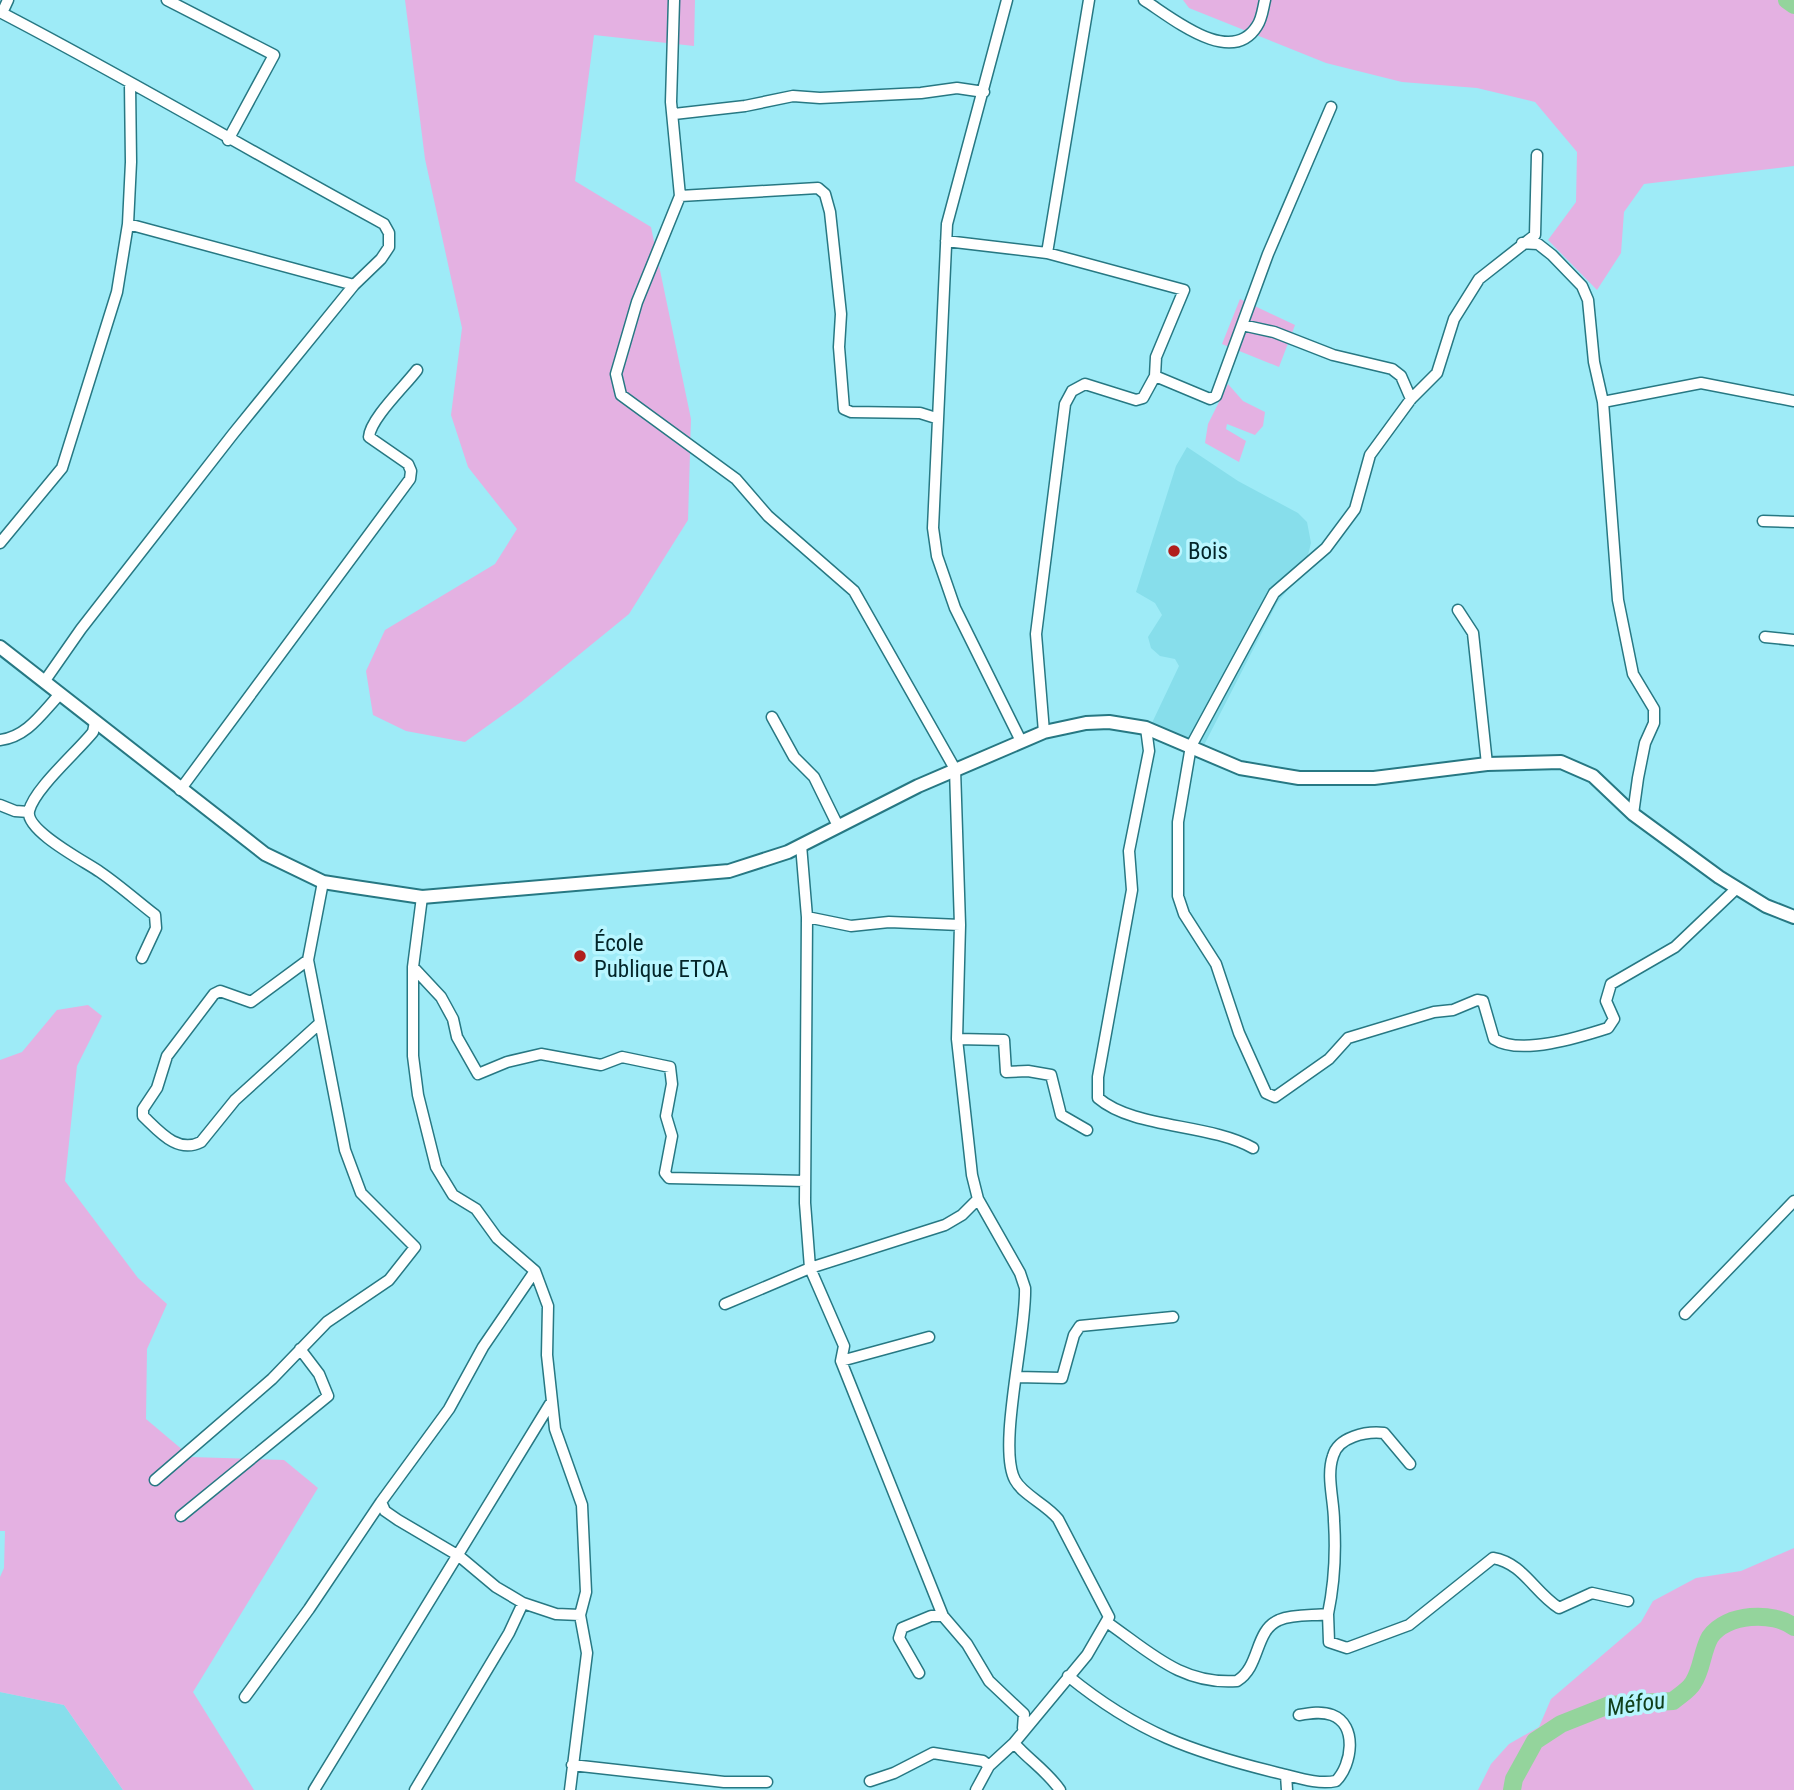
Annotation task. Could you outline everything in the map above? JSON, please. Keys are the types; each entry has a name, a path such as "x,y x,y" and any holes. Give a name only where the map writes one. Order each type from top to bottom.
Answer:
{"street":[{"path":"8,0 1,12 89,57 130,84 384,224 389,233 389,247 354,285 149,541 44,682"},
{"path":"167,0 274,55 229,140"},
{"path":"674,0 671,91 680,196 637,302 616,374 616,385 621,395 736,479 768,516 854,591 955,769 960,925 957,1039 972,1175 978,1199 1020,1273 1025,1288 1009,1447 1015,1482 1049,1507 1058,1519 1109,1617 1108,1623 1068,1676 1023,1728 1014,1743 989,1766 976,1790"},
{"path":"1007,0 984,92 958,178 946,241 932,509 937,556 955,608 1021,741"},
{"path":"1047,253 1089,0"},
{"path":"1144,0 1218,42 1235,42 1249,36 1258,25 1265,0"},
{"path":"0,543 62,468 117,292 128,224 131,162 130,84"},
{"path":"674,114 745,106 793,96 820,98 921,93 957,88 984,92"},
{"path":"1154,376 1210,399 1216,396 1273,242 1331,107"},
{"path":"1537,155 1535,235 1479,279 1454,319 1437,373 1411,399 1370,454 1354,509 1326,548 1274,593 1259,616 1191,746 1178,822 1178,896 1184,914 1216,964 1239,1032 1266,1093 1275,1097 1313,1073 1348,1038 1434,1012 1453,1010 1477,1000 1483,1001 1493,1039 1499,1042 1529,1045 1569,1040 1608,1028 1614,1020 1606,1001 1611,984 1675,947 1737,888"},
{"path":"680,196 818,188 825,194 830,212 841,314 839,347 844,409 851,412 920,413 936,418"},
{"path":"128,224 354,285"},
{"path":"946,241 1047,253 1184,290 1156,357 1154,376 1139,400 1085,384 1072,391 1065,404 1036,634 1044,732"},
{"path":"1522,243 1538,244 1582,286 1588,300 1594,362 1603,402 1618,600 1633,674 1654,709 1654,723 1645,743 1633,814"},
{"path":"1242,325 1274,332 1333,355 1392,369 1401,376 1411,399"},
{"path":"180,790 410,479 408,464 369,437 369,431 417,370"},
{"path":"1603,402 1701,383 1794,401"},
{"path":"1763,521 1794,522"},
{"path":"1458,610 1473,633 1487,764"},
{"path":"1765,637 1794,640"},
{"path":"0,647 265,854 323,882 422,897 729,871 764,862 955,769 1021,741 1044,732 1086,723 1109,722 1146,728 1240,768 1299,778 1382,778 1487,764 1544,761 1574,766 1593,776 1633,814 1737,888 1766,906 1794,917"},
{"path":"0,740 15,738 60,694"},
{"path":"772,717 794,757 814,777 838,825"},
{"path":"95,722 93,732 37,796 29,812 31,820 57,845 101,872 155,915 156,928 142,958"},
{"path":"1146,728 1149,751 1129,851 1132,890 1098,1077 1098,1098 1108,1106 1130,1114 1236,1139 1253,1148"},
{"path":"0,805 29,812"},
{"path":"801,845 807,917 805,1181 810,1268 844,1346 841,1361 943,1616 967,1644 989,1681 1024,1714 1023,1728"},
{"path":"155,1480 272,1379 327,1322 388,1280 415,1247 362,1193 345,1150 308,960 323,882"},
{"path":"422,897 413,967 413,1056 418,1095 436,1167 453,1195 476,1209 497,1238 535,1271 548,1306 551,1404 555,1429 582,1505 586,1592 580,1615 587,1653 570,1790"},
{"path":"807,917 851,926 889,922 960,925"},
{"path":"308,960 251,1002 220,991 214,994 167,1056 157,1088 143,1110 143,1116 169,1140 182,1146 201,1142 235,1100 320,1023"},
{"path":"413,967 441,997 453,1019 457,1037 478,1074 507,1062 541,1054 601,1065 622,1057 670,1067 672,1084 666,1116 672,1136 665,1173 669,1178 805,1181"},
{"path":"957,1039 1004,1040 1006,1072 1028,1071 1051,1075 1060,1115 1087,1130"},
{"path":"725,1304 810,1268 945,1225 978,1199"},
{"path":"1685,1314 1794,1201"},
{"path":"245,1697 449,1409 483,1347 535,1271"},
{"path":"1016,1377 1062,1378 1074,1335 1080,1326 1087,1323 1173,1317"},
{"path":"841,1361 929,1337"},
{"path":"181,1516 328,1396 319,1374 300,1349"},
{"path":"314,1790 551,1404"},
{"path":"1410,1464 1384,1433 1374,1432 1340,1443 1333,1454 1331,1486 1335,1525 1328,1614 1329,1642 1347,1648 1409,1625 1493,1558 1505,1560 1517,1567 1545,1599 1559,1608 1592,1593 1628,1601"},
{"path":"381,1502 385,1511 459,1556 496,1587 523,1603 556,1614 580,1615"},
{"path":"415,1790 509,1633 523,1603"},
{"path":"1108,1623 1177,1672 1222,1682 1237,1681 1247,1675 1267,1629 1277,1621 1328,1614"},
{"path":"919,1672 899,1638 902,1628 923,1619 943,1616"},
{"path":"1068,1676 1096,1699 1153,1734 1233,1762 1326,1783 1336,1781 1348,1762 1350,1741 1344,1723 1333,1715 1318,1712 1299,1715"},
{"path":"1014,1743 1030,1762 1049,1774 1060,1790"},
{"path":"870,1781 894,1773 933,1754 982,1761 989,1766"},
{"path":"572,1765 724,1782 767,1782"},
{"path":"1286,1775 1287,1790"}],"shaded area":[{"path":"405,0 695,0 694,46 594,35 575,181 651,227 691,419 688,520 629,614 521,702 465,742 406,731 373,715 366,671 385,630 495,564 517,529 468,467 451,415 462,328 425,159"},
{"path":"1183,0 1794,0 1794,166 1644,184 1624,212 1621,253 1597,290 1548,240 1576,202 1577,152 1535,102 1477,88 1402,82 1326,63 1189,8"},
{"path":"1240,299 1295,325 1279,367 1222,344"},
{"path":"1228,384 1243,401 1265,412 1263,426 1255,435 1227,424 1226,429 1246,441 1239,462 1205,443 1208,424"},
{"path":"1187,447 1238,481 1298,513 1307,522 1311,543 1307,559 1296,580 1277,603 1204,745 1151,725 1179,666 1175,659 1160,656 1151,648 1148,637 1162,615 1155,603 1136,592 1176,466"},
{"path":"88,1005 102,1016 77,1066 65,1181 138,1278 167,1304 147,1349 146,1419 191,1457 284,1460 318,1488 193,1692 254,1790 123,1790 64,1705 0,1692 0,1577 4,1568 5,1531 0,1531 0,1060 22,1052 57,1010"},
{"path":"1794,1548 1794,1790 1478,1790 1491,1764 1509,1744 1539,1727 1551,1699 1641,1622 1653,1601 1696,1578 1741,1571"},
{"path":"0,1692 64,1705 123,1790 0,1790"}],"waterway":[{"path":"1787,0 1794,5"},
{"name":"Méfou","path":"1512,1790 1514,1779 1535,1741 1561,1724 1609,1705 1673,1701 1684,1693 1696,1678 1710,1637 1727,1623 1738,1619 1763,1617 1775,1618 1794,1627"}],"place":[{"name":"Bois","path":"1174,551"},
{"name":"École Publique ETOA","path":"580,956"}]}
